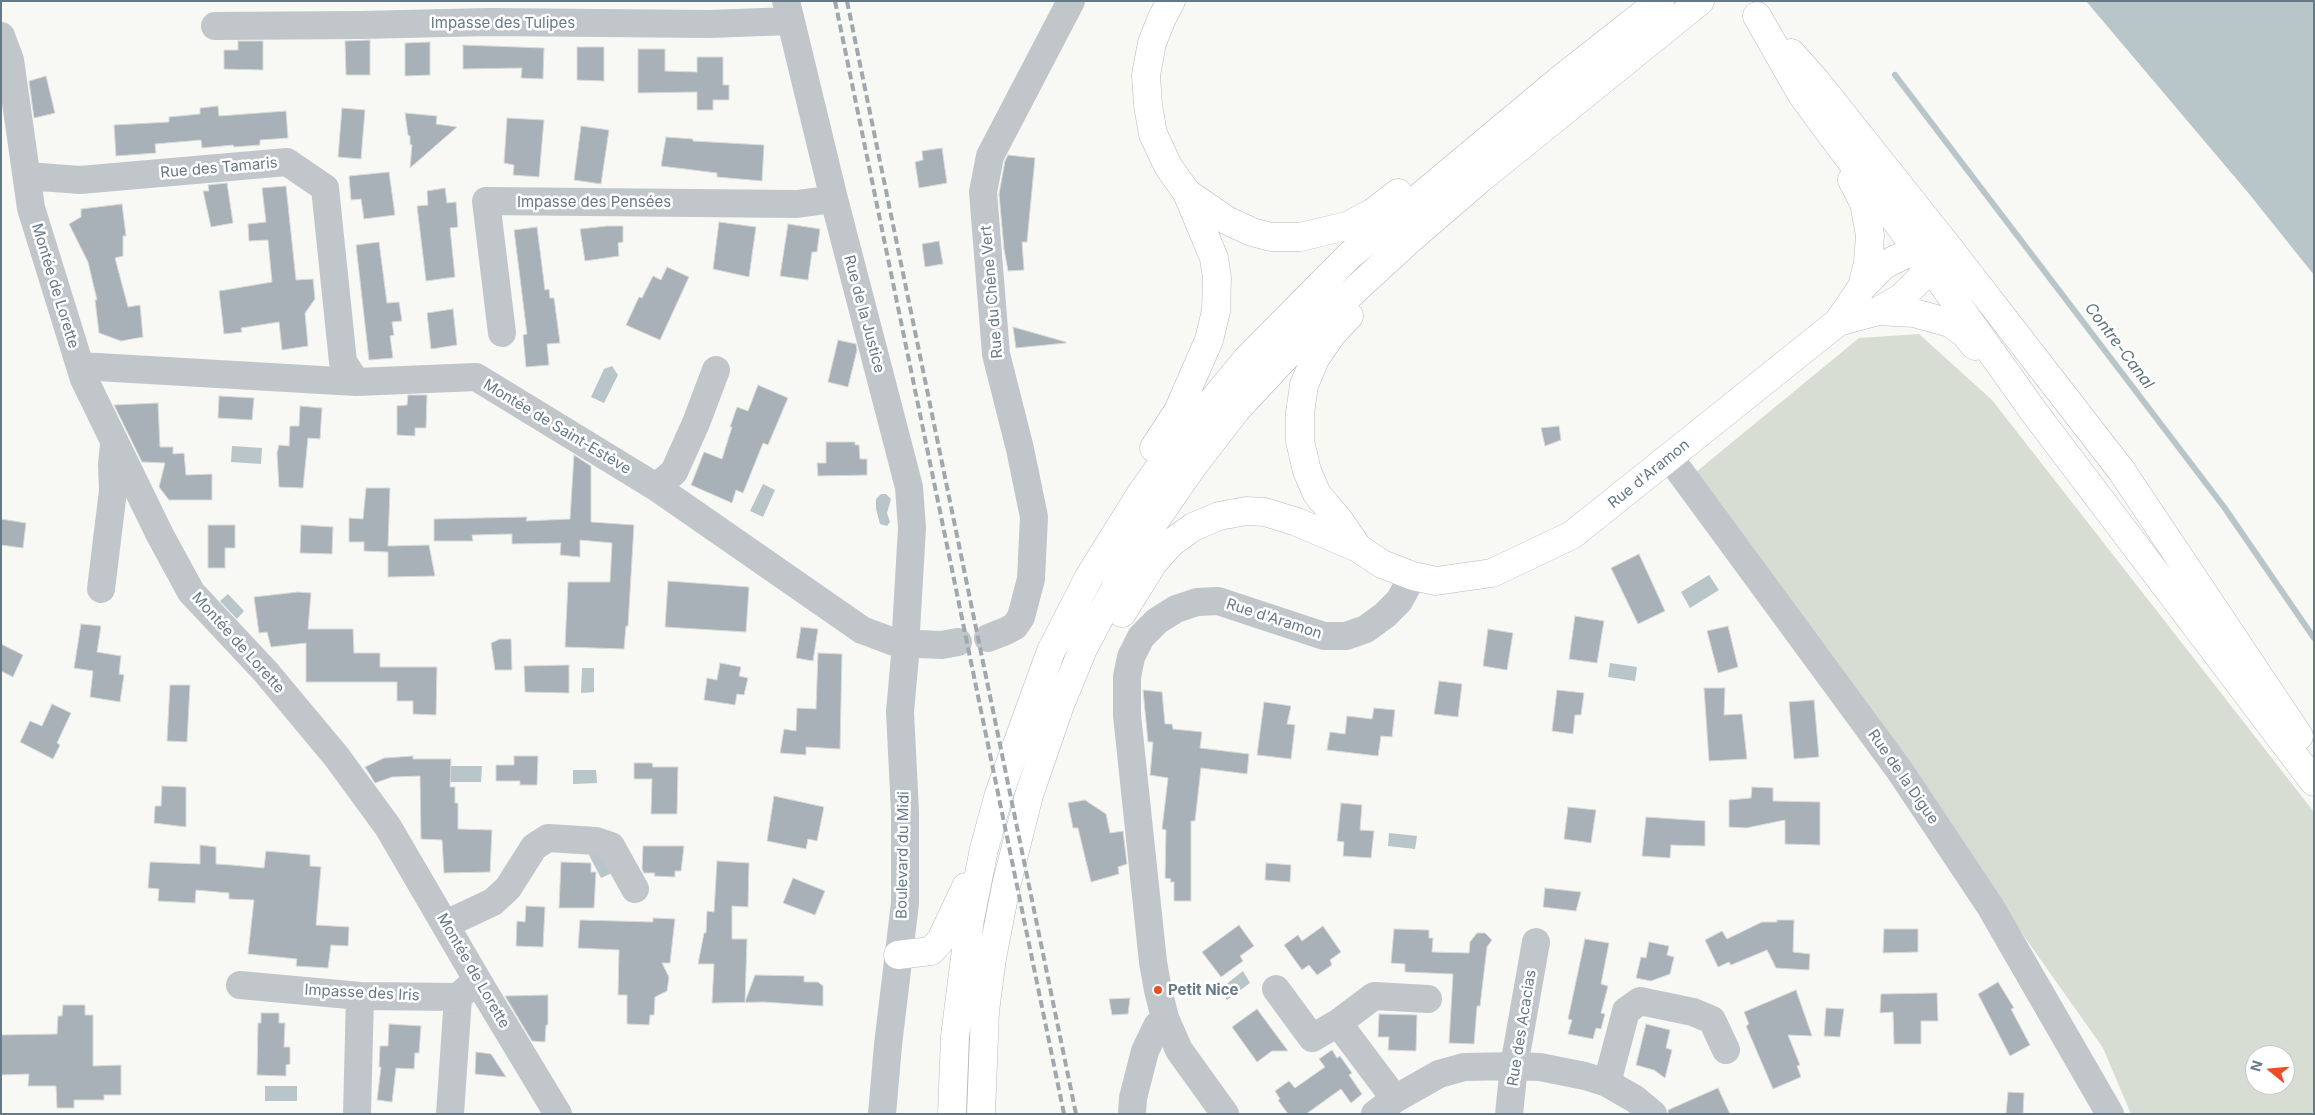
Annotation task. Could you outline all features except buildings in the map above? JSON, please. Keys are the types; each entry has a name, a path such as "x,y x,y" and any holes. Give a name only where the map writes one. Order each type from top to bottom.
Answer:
{"main road":[{"path":"1111,540 1136,478 1178,411 1209,340 1216,311 1217,278 1214,258 1187,194 1168,166 1153,134 1148,105 1146,75 1152,44 1171,1"},
{"path":"952,1114 954,1036 970,919 984,849 999,794 1051,651 1088,577 1111,540 1173,449 1254,352 1349,256 1562,78 1660,1"},
{"path":"980,1114 985,1011 992,958 1006,886 1041,758 1083,649 1119,581 1152,525 1193,466 1237,409 1305,336 1407,242 1480,179 1698,3"},
{"path":"1751,8 1802,95 1924,258 2034,412 2314,782"},
{"path":"1751,8 1816,81 2122,470 2231,630 2314,758"},
{"path":"1187,194 1228,221 1252,232 1272,237 1300,237 1347,226 1372,214 1439,163 1562,78"},
{"path":"1358,548 1339,520 1317,494 1306,470 1300,441 1300,414 1304,385 1315,359 1332,334 1352,313 1583,96"},
{"name":"Rue d'Aramon","path":"1827,129 1864,203 1870,235 1868,263 1862,286"},
{"name":"Rue d'Aramon","path":"1878,312 1901,298 1919,280 1924,258 1945,243"},
{"name":"Rue d'Aramon","path":"1413,576 1436,581 1492,573 1572,535 1838,322 1862,286 1884,265 1904,255 1924,258"},
{"name":"Rue d'Aramon","path":"1838,322 1878,312 1914,314 1950,323 1964,333 2034,412"},
{"path":"1041,758 1132,594 1153,563 1171,543 1193,527 1219,516 1246,511 1265,512 1297,522 1358,548 1382,564 1413,576"},
{"path":"898,955 930,951 941,940 984,849"}],"street":[{"name":"Rue du Chêne Vert","path":"988,638 1006,632 1015,626 1021,617 1031,578 1034,517 1020,449 996,354 983,192 990,156 1071,1"},
{"name":"Impasse des Tulipes","path":"215,26 361,26 489,22 709,24 788,11"},
{"name":"Rue de la Justice","path":"788,11 834,199 909,487 912,528 906,643"},
{"name":"Montée de Lorette","path":"1,36 10,60 31,208 84,379 191,592 265,671 336,756 388,827 446,924 468,989 558,1114"},
{"name":"Rue des Tamaris","path":"27,176 80,180 287,162 326,188 343,362 356,382"},
{"name":"Impasse des Pensées","path":"502,333 486,201 797,204 834,199"},
{"name":"Montée de Saint-Estève","path":"80,366 356,382 476,377 656,487 862,630 906,643"},
{"path":"656,487 674,472 696,423 716,370"},
{"path":"101,589 113,491 112,465 114,442"},
{"name":"Rue de la Digue","path":"1670,458 1900,771 1990,906 2110,1114"},
{"name":"Rue d'Aramon","path":"1225,1114 1179,1050 1165,1018 1153,962 1128,715 1128,670 1131,657 1140,637 1157,621 1176,609 1197,602 1218,601 1324,636 1346,636 1366,629 1385,615 1399,601 1413,576"},
{"path":"906,643 942,645 958,642"},
{"name":"Boulevard du Midi","path":"882,1114 905,903 905,812 900,712 906,643"},
{"path":"446,924 493,902 508,888 534,847 548,838 596,842 611,846 635,889"},
{"name":"Rue des Acacias","path":"1509,1114 1514,1066 1536,942"},
{"name":"Impasse des Iris","path":"240,985 360,996 468,989"},
{"path":"450,1114 468,989"},
{"path":"1276,989 1312,1038 1338,1023 1374,996 1428,999"},
{"path":"357,1114 360,996"},
{"path":"1607,1083 1626,1011 1640,1001 1693,1012 1712,1020 1726,1050"},
{"path":"1132,1114 1133,1098 1145,1051 1157,1026 1165,1018"},
{"path":"1338,1023 1385,1106 1439,1074 1464,1067 1514,1066 1540,1067 1585,1076 1607,1083 1635,1100 1652,1114"}],"shaded area":[{"path":"2086,1 2314,1 2314,275 2250,195"},
{"path":"1919,334 1992,400 2314,812 2314,1114 2131,1114 2103,1048 1696,472 1859,338"},
{"path":"612,366 618,375 604,403 591,397 604,369"},
{"path":"232,446 262,448 261,464 231,462"},
{"path":"763,484 775,490 763,517 750,511"},
{"path":"881,494 886,494 891,499 887,513 890,522 887,526 880,524 876,509 876,499"},
{"path":"1709,575 1719,590 1690,608 1681,592"},
{"path":"228,594 244,611 237,619 220,601"},
{"path":"1610,663 1637,667 1635,681 1608,677"},
{"path":"582,668 594,668 594,692 581,693"},
{"path":"449,766 482,766 481,782 450,782"},
{"path":"573,770 596,770 597,783 573,784"},
{"path":"1389,833 1417,836 1415,849 1388,846"},
{"path":"599,849 612,873 601,878 589,855"},
{"path":"1243,971 1250,983 1227,1000 1220,989"},
{"path":"265,1086 297,1086 297,1101 265,1101"}],"waterway":[{"name":"Contre-Canal","path":"1895,75 2224,507 2314,638"}],"railway":[{"path":"835,1 1064,1114"},
{"path":"847,1 1076,1114"}],"place":[{"name":"Petit Nice","path":"1158,990"}]}
